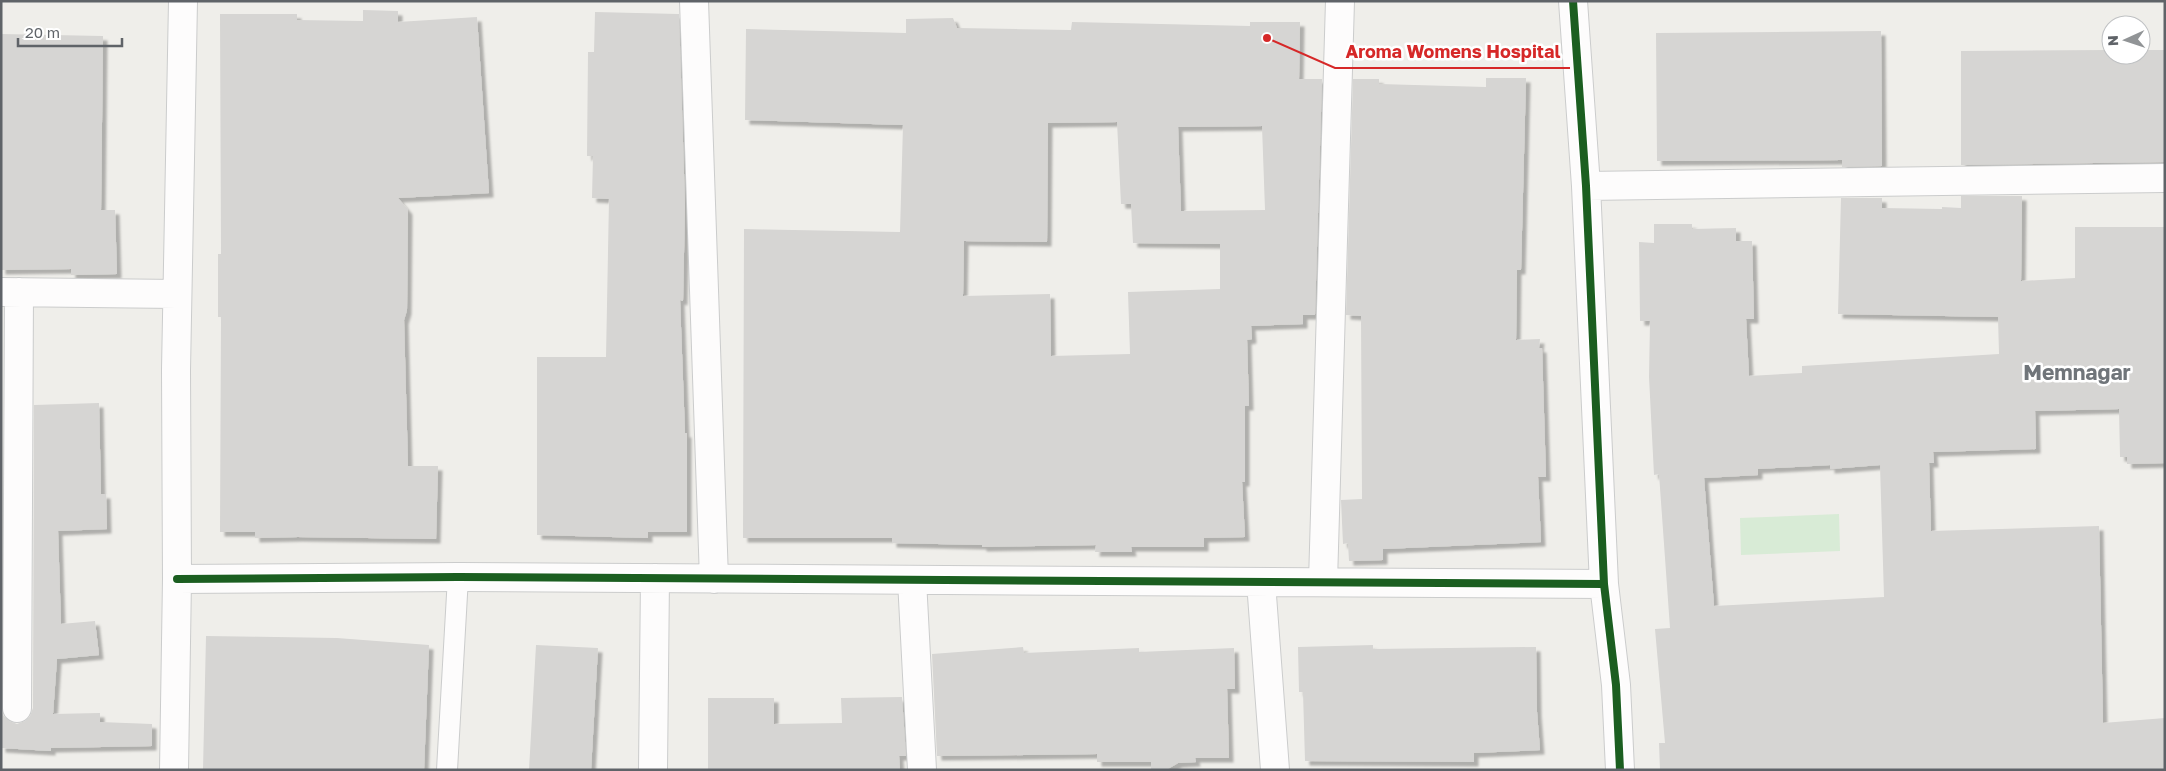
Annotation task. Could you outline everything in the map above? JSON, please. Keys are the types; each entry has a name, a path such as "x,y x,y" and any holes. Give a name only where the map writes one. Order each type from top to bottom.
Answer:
{"street":[{"path":"174,770 177,579 177,294 183,1"},
{"path":"694,1 714,579"},
{"path":"1324,582 1340,1"},
{"path":"1573,1 1586,186 1604,584 1616,685 1620,770"},
{"path":"1586,186 2165,178"},
{"path":"17,708 10,292 177,294"},
{"path":"177,579 458,577 1604,584"},
{"path":"653,770 655,578"},
{"path":"912,580 922,770"},
{"path":"1261,582 1275,770"}],"lane":[{"path":"447,770 458,577"}],"green space":[{"path":"1839,514 1840,551 1741,555 1740,518"}],"building":[{"path":"363,10 398,11 398,22 477,17 489,193 398,198 408,210 407,310 404,320 408,466 438,466 436,539 255,538 255,532 220,532 221,317 218,317 218,254 221,254 220,14 297,14 297,20 363,21"},
{"path":"595,12 679,14 685,205 683,301 680,300 685,433 687,433 687,532 648,532 648,538 537,535 537,357 606,357 609,199 592,198 593,156 587,156 588,52 594,52"},
{"path":"953,18 957,28 1071,30 1072,22 1250,26 1250,22 1300,22 1299,79 1322,79 1315,315 1303,315 1303,324 1251,326 1252,339 1247,340 1249,406 1245,406 1245,482 1242,482 1245,537 1204,538 1204,547 1131,547 1132,552 1095,552 1096,545 982,547 982,545 892,543 892,538 743,538 744,229 900,232 903,125 745,120 746,29 906,33 906,19","holes":["1117,122 1121,204 1131,204 1133,243 1220,244 1220,289 1128,292 1130,354 1051,356 1050,294 963,296 964,241 1047,242 1048,123","1262,126 1265,210 1181,211 1178,127"]},
{"path":"1881,31 1882,166 1842,167 1842,160 1657,161 1656,33"},
{"path":"1,34 103,36 101,210 115,210 117,274 71,275 71,269 1,270"},
{"path":"2101,50 2101,65 2151,65 2151,50 2165,50 2165,162 1961,165 1961,51"},
{"path":"1486,78 1526,78 1521,270 1517,270 1516,340 1540,339 1539,348 1542,348 1546,477 1538,477 1541,542 1383,549 1383,560 1349,561 1348,543 1343,544 1341,500 1362,499 1361,316 1346,315 1353,79 1379,79 1379,84 1486,87"},
{"path":"1961,196 2022,196 2021,281 2075,278 2075,227 2165,227 2165,463 2127,464 2127,457 2120,457 2119,409 2035,411 2036,449 1933,452 1934,463 1929,463 1931,531 2099,526 2103,723 2165,718 2165,770 1660,770 1659,743 1665,743 1655,629 1670,628 1659,474 1654,475 1649,377 1650,321 1640,321 1639,242 1654,243 1654,224 1692,224 1692,229 1736,228 1736,241 1752,241 1754,319 1746,319 1749,376 1802,373 1802,366 1999,354 1998,317 1838,314 1841,198 1882,198 1882,208 1961,208","holes":["1830,465 1830,469 1880,465 1884,597 1714,606 1704,478 1758,475 1758,469"]},
{"path":"99,403 101,494 106,494 107,529 58,531 61,624 95,621 99,655 57,659 53,714 100,713 100,722 152,724 152,746 51,748 51,751 1,748 1,708 3,715 9,721 17,724 25,721 30,716 33,708 34,405"},
{"path":"206,636 337,638 429,645 424,770 203,770"},
{"path":"536,645 598,648 591,770 529,770"},
{"path":"1373,645 1373,649 1536,647 1537,712 1540,750 1474,753 1474,762 1305,761 1303,692 1299,692 1298,647"},
{"path":"1023,647 1024,653 1139,648 1139,652 1234,648 1235,689 1227,689 1229,758 1195,758 1196,762 1178,763 1166,770 1151,770 1151,762 1097,762 1097,754 937,756 932,654"},
{"path":"902,697 906,756 899,756 900,770 708,770 708,698 774,698 774,724 842,723 841,698"}],"cycle path":[{"path":"1573,1 1586,186 1604,584 1616,685 1620,770"},
{"path":"177,579 458,577 1604,584"}],"place":[{"name":"Aroma Womens Hospital","path":"1267,38"}],"district":[{"name":"Memnagar","path":"2077,373"}]}
